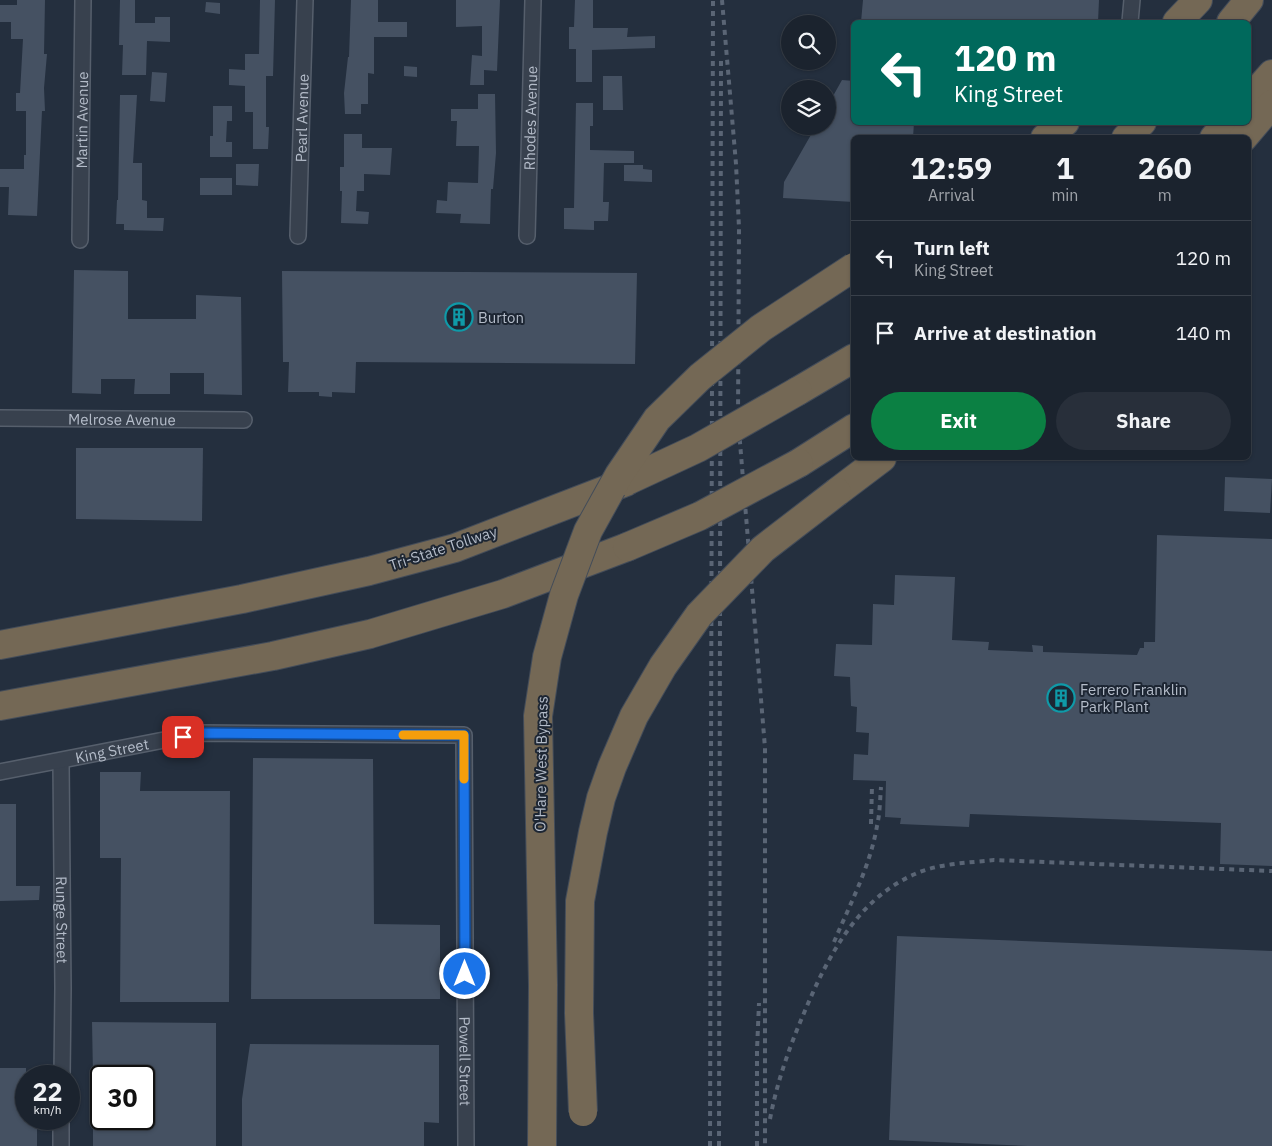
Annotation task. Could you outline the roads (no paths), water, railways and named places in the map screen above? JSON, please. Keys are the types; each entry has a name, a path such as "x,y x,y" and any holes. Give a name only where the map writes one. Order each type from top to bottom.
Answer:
{"highway":[{"path":"1179,20 1198,0"},
{"path":"1233,20 1249,0"},
{"path":"1251,98 1272,74"},
{"path":"1246,135 1272,104"},
{"path":"1049,135 1061,125"},
{"path":"1129,135 1139,125"},
{"path":"1217,135 1225,125"},
{"name":"O'Hare West Bypass","path":"542,1146 543,985 538,716 547,657 564,595 588,530 619,475 657,419 700,377 762,328 851,269"},
{"name":"Tri-State Tollway","path":"0,645 242,599 369,571 455,548 627,481 698,448 851,360"},
{"path":"0,706 273,656 370,634 503,594 627,547 700,516 799,463 851,430"},
{"path":"583,1112 579,1013 580,901 601,798 634,716 663,666 699,614 763,549 879,460"}],"street":[{"name":"Martin Avenue","path":"80,240 82,0"},
{"name":"Pearl Avenue","path":"298,236 305,0"},
{"name":"Rhodes Avenue","path":"526,236 533,0"},
{"path":"1130,20 1132,0"},
{"name":"Melrose Avenue","path":"0,418 244,420"},
{"name":"King Street","path":"0,772 61,762 200,733 464,735"},
{"name":"Powell Street","path":"464,735 466,1146"},
{"name":"Runge Street","path":"61,762 62,1065"},
{"path":"61,1130 61,1146"}],"railway":[{"path":"710,1146 713,0"},
{"path":"722,0 736,164 739,228 738,418 765,748 765,1146"},
{"path":"719,1146 721,61"},
{"path":"871,824 872,786"},
{"path":"834,942 870,856 878,821 881,787"},
{"path":"770,1119 780,1078 793,1039 813,992 834,951 860,914 895,885 915,874 944,866 994,860 1272,871"},
{"path":"757,1146 759,1003"}],"place":[{"name":"Burton","path":"459,317"},
{"name":"Ferrero Franklin Park Plant","path":"1061,698"}]}
